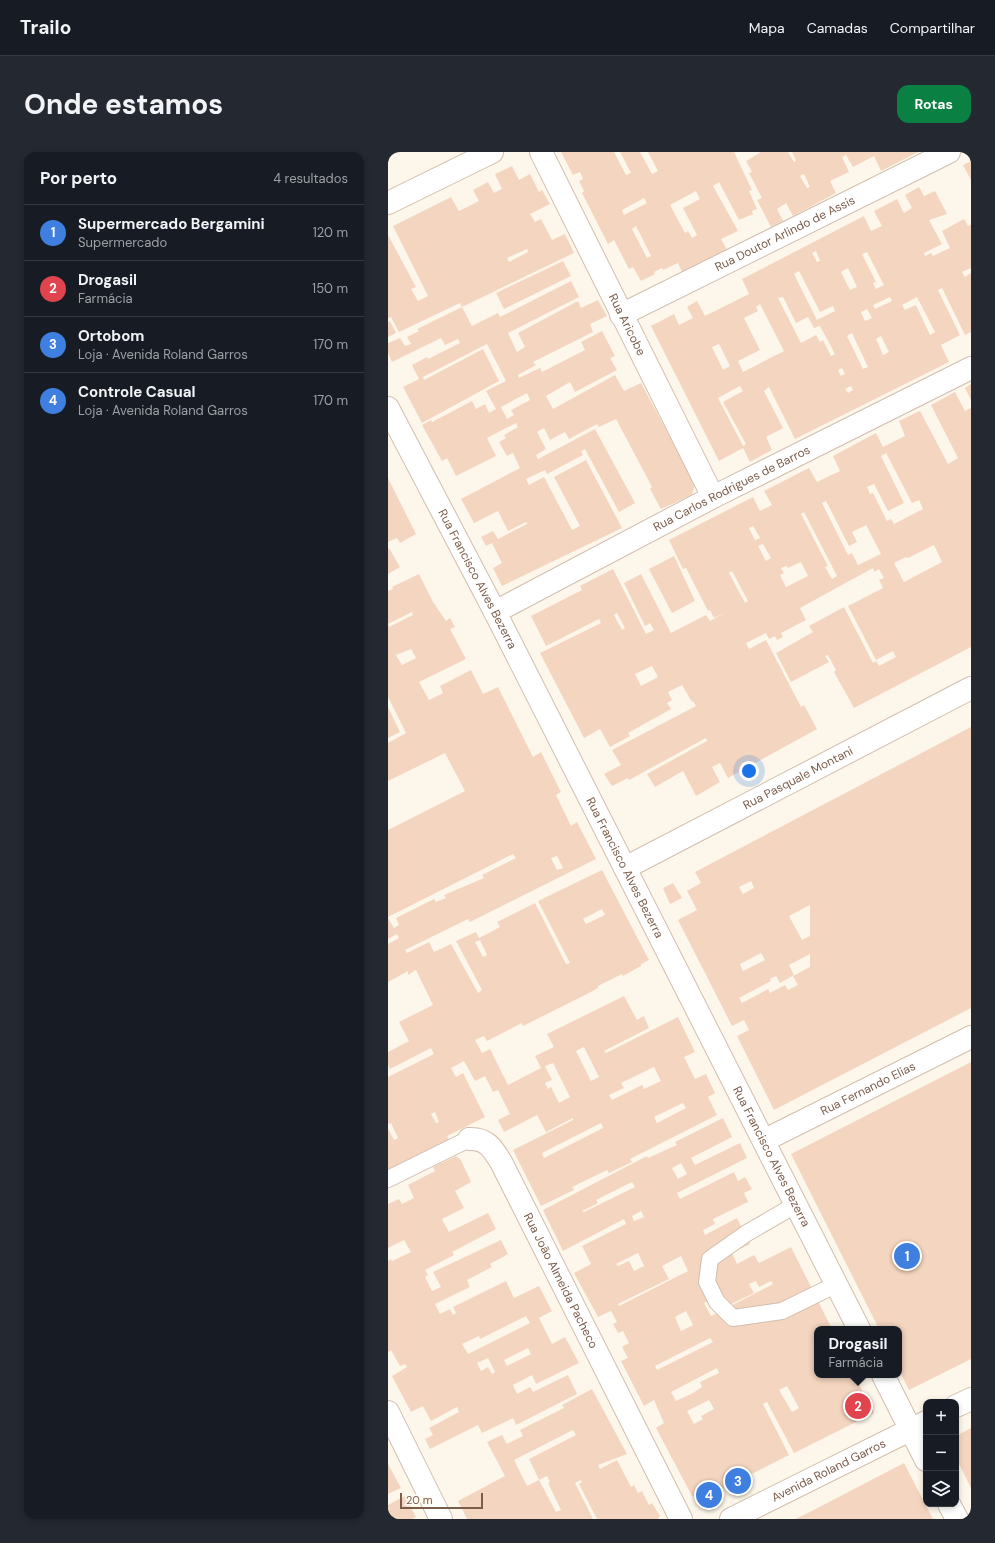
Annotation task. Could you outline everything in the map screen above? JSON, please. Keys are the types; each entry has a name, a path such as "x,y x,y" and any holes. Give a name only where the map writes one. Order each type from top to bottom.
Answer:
{"street":[{"path":"388,203 492,152"},
{"name":"Rua Aricobe","path":"541,152 713,497"},
{"name":"Rua Doutor Arlindo de Assis","path":"621,315 949,152"},
{"name":"Rua Carlos Rodrigues de Barros","path":"495,612 713,497 971,368"},
{"name":"Rua Francisco Alves Bezerra","path":"388,408 495,612 858,1326"},
{"name":"Rua Pasquale Montani","path":"625,868 971,688"},
{"name":"Rua Fernando Elias","path":"765,1140 971,1037"},
{"name":"Rua João Almeida Pacheco","path":"469,1139 483,1140 490,1146 501,1162 681,1519"},
{"path":"885,1378 918,1426 923,1447"},
{"path":"959,1405 971,1399"},
{"path":"388,1412 441,1519"},
{"name":"Avenida Roland Garros","path":"732,1519 918,1426"},
{"path":"951,1507 957,1519"}],"lane":[{"name":"Rua João Almeida Pacheco","path":"388,1179 469,1139"},
{"path":"797,1204 747,1233 710,1259 707,1282 717,1302 733,1318 782,1311 837,1284"}],"building":[{"path":"388,152 397,152 388,157"},
{"path":"561,152 614,152 626,175 631,173 620,152 640,152 652,174 658,171 648,152 734,152 752,190 749,191 757,209 752,211 753,214 739,220 719,182 713,186 738,231 721,239 727,250 682,272 678,263 663,270 662,268 654,272 655,274 641,281 633,267 629,269 614,240 608,244 582,193 584,191 579,181 583,179 580,172 573,175","holes":["696,191 700,199 683,208 697,235 692,238 688,231 685,233 670,205","644,198 647,203 624,215 622,210","636,226 651,256 647,258 632,229"]},
{"path":"761,152 788,152 794,162 796,161 792,152 918,152 881,171 874,156 853,167 846,155 842,157 849,172 830,181 836,193 793,216 786,203 777,209 783,221 771,227 757,200 762,198 749,173 752,172 746,161","holes":["804,174 810,187 807,188 800,176"]},
{"path":"971,161 971,180 963,165"},
{"path":"512,166 519,180 530,174 539,192 542,190 550,204 530,214 535,222 541,219 552,240 565,234 574,253 462,307 460,303 399,332 391,317 388,318 388,235 416,287 411,289 418,301 428,296 393,226 451,197 459,211 479,201 473,190 488,182 494,193 502,189 495,174","holes":["527,249 528,252 509,262 507,258"]},
{"path":"919,187 924,196 935,191 947,214 929,220 942,244 924,253 925,256 931,253 933,256 950,248 942,231 964,219 968,226 971,225 971,268 962,272 965,277 971,273 971,332 965,335 942,288 938,290 960,335 941,345 949,362 795,439 769,387 764,391 783,428 766,437 772,450 750,462 743,448 719,461 651,326 674,314 679,325 693,318 687,307 697,301 705,316 749,294 742,279 864,216 871,231 882,226 874,211 897,199 904,213 912,208 905,195","holes":["816,251 820,261 817,262 812,253","867,252 884,285 876,289 873,283 876,282 862,254","848,268 857,287 850,290 841,272","799,271 820,312 833,306 835,311 817,320 794,274","783,297 796,323 808,317 814,328 820,326 835,354 831,356 823,340 820,342 816,335 801,343 778,298","890,297 892,301 875,309 873,305","917,297 935,332 930,335 916,305 905,310 902,305","760,304 784,351 743,372 738,361 760,350 744,318 758,311 756,307","867,309 872,318 865,321 861,312","852,333 868,367 863,369 847,336","881,336 889,352 883,355 876,339","719,344 730,366 723,370 712,347","842,368 845,374 841,376 838,370","740,386 743,391 723,402 746,444 743,446 718,398","851,386 853,390 848,393 845,389"]},
{"path":"563,261 571,276 504,309 496,293"},
{"path":"571,281 579,297 508,333 517,352 525,347 518,333 578,301 581,308 598,300 607,316 590,324 593,332 533,362 536,365 518,375 519,378 540,368 542,372 585,350 581,342 602,331 615,356 610,358 617,370 575,392 570,382 546,396 553,409 615,375 624,391 641,383 694,482 692,495 661,509 650,489 652,487 616,419 599,427 597,424 569,439 565,432 550,440 544,428 537,432 546,449 536,455 538,459 595,429 635,503 619,512 585,449 581,451 583,455 547,474 545,470 526,479 529,485 544,477 572,530 580,526 554,477 586,460 622,528 502,586 493,568 502,563 492,543 486,546 481,537 493,531 498,539 527,524 526,522 508,531 498,511 474,523 461,499 520,468 513,453 507,456 499,442 506,438 504,435 518,427 516,423 487,438 496,456 456,476 447,458 442,461 422,425 431,420 432,422 472,401 476,409 485,404 489,413 496,409 486,391 506,381 487,344 423,377 424,380 483,349 499,381 422,423 403,387 419,379 412,365 427,357 428,359 460,343 458,339 445,345 441,338 392,362 388,353 388,343 400,338 405,346 411,344 407,337 419,331 417,329 462,307 472,326 498,313 500,317","holes":["527,393 530,400 511,410 514,415 507,419 501,407"]},
{"path":"390,321 396,333 388,337 388,322"},
{"path":"971,384 971,400 965,388"},
{"path":"955,392 965,411 971,408 971,647 854,708 834,672 836,670 828,655 825,656 829,662 791,682 776,653 813,632 809,626 844,607 873,663 876,661 879,666 896,657 893,651 876,660 848,606 883,588 879,580 884,578 879,569 874,572 873,568 800,608 806,620 781,633 783,637 777,640 775,636 769,639 766,633 746,643 749,649 766,640 801,707 804,705 817,729 728,778 720,763 712,767 720,782 696,796 683,771 655,787 647,774 707,741 706,738 629,780 628,778 612,786 604,774 621,765 612,750 696,706 682,685 668,692 672,700 667,703 671,709 628,733 630,736 610,747 600,729 584,738 540,653 601,623 599,619 546,646 531,616 582,590 580,586 613,569 646,634 654,630 650,623 645,626 624,583 641,574 671,633 706,615 710,621 728,611 714,618 710,610 708,611 686,568 683,569 669,540 753,497 760,511 772,505 764,491 809,468 817,482 840,471 833,456 876,433 883,447 905,436 899,421 920,411 948,464 958,458 931,405","holes":["886,453 912,503 919,500 923,509 894,524 891,519 887,521 873,493 870,494 867,487 874,484 888,511 904,503 881,456","826,501 849,546 857,542 852,532 866,525 881,554 858,565 852,553 848,555 822,503","804,512 837,576 832,579 825,567 828,566 801,514","753,526 760,538 755,540 749,528","763,544 771,558 766,561 758,546","934,545 942,562 904,582 894,563 906,557 908,558","801,562 808,576 786,587 780,575 784,573 781,568 786,566 788,568","732,571 748,601 745,603 729,573","617,613 625,628 622,630 614,615","652,666 658,677 641,686 635,674"]},
{"path":"388,478 416,534 400,543 397,538 388,542"},
{"path":"389,548 400,567 388,574 388,549"},
{"path":"674,556 695,601 672,613 649,569"},
{"path":"419,574 433,602 446,621 450,618 455,627 450,629 466,659 419,682 429,700 443,693 440,686 471,670 483,694 498,687 533,757 541,752 561,792 556,795 571,826 577,822 596,859 470,922 468,919 405,950 407,953 429,942 434,952 451,944 478,993 482,990 456,941 476,932 479,938 500,927 497,922 535,903 566,964 570,963 538,901 602,870 649,960 623,976 622,974 598,986 598,988 587,994 523,1026 522,1023 487,1041 484,1036 475,1040 482,1053 490,1049 508,1085 541,1068 535,1056 554,1047 547,1034 624,996 637,1020 644,1016 649,1028 604,1051 606,1053 678,1017 695,1052 684,1057 695,1079 706,1074 715,1093 708,1097 717,1115 630,1159 632,1162 609,1173 607,1170 572,1187 574,1190 541,1206 513,1150 573,1120 573,1118 546,1132 537,1115 504,1132 498,1120 510,1114 498,1090 493,1092 485,1076 475,1081 464,1061 451,1068 456,1077 463,1073 485,1117 447,1136 450,1142 388,1173 388,1129 394,1140 398,1138 391,1123 388,1123 388,1077 434,1054 431,1048 390,1069 388,1065 388,1052 409,1041 399,1022 433,1005 416,970 408,975 408,971 388,982 388,944 399,938 397,934 388,939 388,918 394,928 399,925 396,918 434,899 436,902 446,898 444,895 484,878 482,875 516,858 513,854 388,917 388,830 465,791 445,753 388,781 388,743 406,733 388,697 388,624 388,591 393,589 392,587","holes":["412,612 413,615 389,627 388,624","411,649 416,658 402,665 396,655","557,856 563,868 557,870 551,858","602,909 605,915 586,924 583,919","480,940 487,955 483,957 475,942","584,1047 599,1077 591,1081 576,1051","553,1063 570,1097 559,1103 551,1087 548,1089 545,1083 552,1080 545,1066","654,1067 661,1081 644,1089 642,1085 612,1100 609,1095 624,1088 621,1083","683,1103 686,1108 657,1123 654,1117","435,1112 439,1122 436,1123 431,1114","601,1123 603,1128 544,1158 542,1153"]},
{"path":"388,707 400,732 388,738"},
{"path":"971,727 971,1008 774,1110 737,1036 749,1030 744,1020 732,1026 678,920 697,910 687,891 701,883 695,872","holes":["751,881 754,888 743,894 739,887","810,905 810,936 802,940 789,916","761,953 765,960 743,971 740,964","810,954 810,967 793,976 798,985 788,990 785,985 770,993 768,989 742,1003 739,998 771,981 770,979 776,976 780,983 794,975 789,965"]},
{"path":"673,883 682,898 670,904 663,888"},
{"path":"971,1062 971,1359 909,1390 902,1376 902,1326 877,1326 791,1154"},
{"path":"723,1118 732,1137 691,1158 695,1165 740,1143 747,1158 677,1193 680,1199 734,1172 738,1181 745,1177 752,1189 744,1193 748,1202 713,1219 715,1224 703,1230 705,1235 737,1218 750,1244 732,1253 737,1264 754,1255 759,1263 791,1247 830,1326 814,1326 814,1378 856,1378 874,1413 794,1453 767,1402 763,1404 789,1455 702,1499 692,1496 656,1428 664,1423 654,1400 644,1406 621,1361 628,1358 622,1347 629,1343 623,1331 618,1333 613,1324 617,1322 611,1311 598,1317 574,1273 591,1264 582,1246 626,1224 624,1219 563,1251 543,1210 647,1156 648,1158 677,1145 675,1142","holes":["681,1163 687,1174 678,1179 672,1168","632,1182 635,1187 584,1212 582,1211 598,1203 596,1200","641,1211 644,1217 634,1221 632,1216","638,1253 644,1266 634,1271 629,1261 618,1266 616,1264","681,1256 688,1271 619,1306 618,1304 669,1279 662,1266","756,1281 759,1287 771,1281 773,1284 711,1316 704,1303 717,1296 723,1308 754,1293 749,1284","686,1311 693,1325 681,1331 675,1317","710,1338 713,1342 657,1370 655,1366","717,1368 719,1373 700,1382 702,1387 693,1393 676,1401 671,1392","787,1386 799,1408 792,1412 779,1390","709,1400 714,1409 701,1416 703,1419 694,1424 687,1411"]},
{"path":"456,1156 461,1160 471,1182 455,1191 464,1208 442,1219 449,1232 488,1213 496,1229 452,1252 454,1255 425,1270 428,1275 425,1277 432,1291 441,1287 433,1272 501,1240 508,1254 490,1264 492,1267 467,1280 470,1287 435,1304 440,1314 450,1309 453,1315 456,1313 453,1307 506,1281 514,1298 539,1286 552,1311 539,1318 552,1344 565,1337 579,1363 536,1384 532,1375 513,1385 517,1394 530,1387 533,1392 568,1375 577,1394 516,1425 513,1418 482,1433 478,1425 430,1449 425,1439 433,1435 429,1428 459,1412 457,1407 431,1421 423,1406 411,1412 392,1376 407,1367 405,1364 400,1366 391,1350 388,1352 388,1261 391,1259 392,1261 411,1252 404,1240 388,1248 388,1204 399,1199 402,1204 414,1198 408,1185 435,1171 433,1167","holes":["526,1316 530,1323 468,1354 462,1344 479,1336 480,1339","528,1348 531,1354 507,1366 504,1360","488,1358 495,1372 492,1374 488,1367 481,1371 477,1363"]},
{"path":"592,1389 627,1454 598,1465 600,1469 617,1460 631,1487 634,1485 638,1493 642,1491 649,1505 652,1503 660,1516 658,1519 597,1519 579,1484 582,1482 581,1480 575,1483 593,1519 467,1519 458,1501 505,1476 487,1442 502,1435 507,1444 523,1436 520,1430 564,1408 562,1405","holes":["573,1430 576,1435 529,1459 539,1480 527,1486 514,1460","547,1476 550,1482 548,1483 561,1510 556,1512 539,1480"]},
{"path":"971,1428 971,1488 959,1464 959,1434"},
{"path":"904,1463 923,1500 923,1507 927,1507 933,1519 795,1519"},
{"path":"388,1464 401,1488 388,1494"},
{"path":"405,1496 416,1517 412,1519 388,1519 388,1505"}],"place":[{"name":"Supermercado Bergamini","path":"907,1256"},
{"name":"Drogasil","path":"858,1406"},
{"name":"Ortobom","path":"738,1481"},
{"name":"Controle Casual","path":"709,1495"}]}
